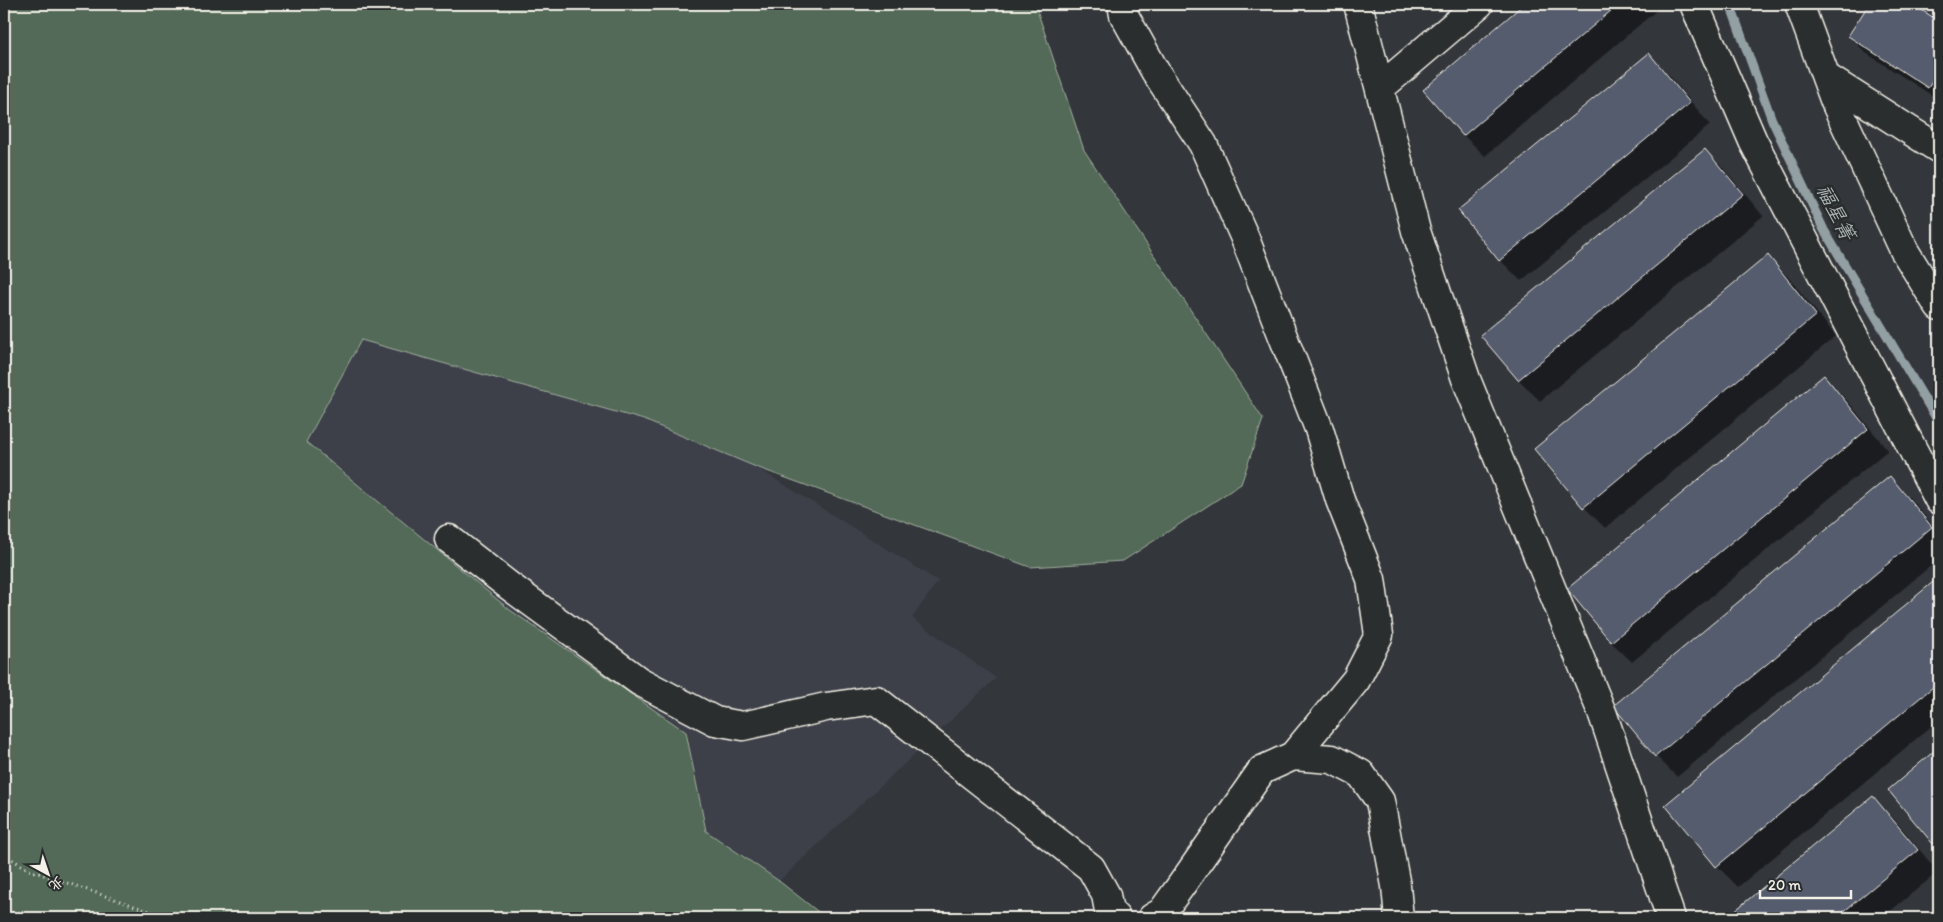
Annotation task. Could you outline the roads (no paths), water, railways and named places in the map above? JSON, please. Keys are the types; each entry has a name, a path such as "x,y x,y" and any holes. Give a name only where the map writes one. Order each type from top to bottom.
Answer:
{"street":[{"path":"1122,4 1124,15 1155,72 1203,144 1244,236 1319,428 1340,500 1371,579 1379,635 1356,680 1293,756 1262,770 1171,900 1162,912 1152,918"},
{"path":"1358,4 1416,230 1466,379 1603,715 1671,918"},
{"path":"1380,88 1479,4"},
{"path":"1694,4 1753,141 1939,500"},
{"path":"1800,4 1834,102 1904,250 1939,307"},
{"path":"1826,77 1939,149"},
{"path":"449,538 508,585 639,681 715,720 743,726 826,708 876,700 1091,868 1106,895 1109,912 1116,918"},
{"path":"1293,756 1332,759 1361,774 1380,800 1396,886 1399,918"}],"waterway":[{"name":"福星箐","path":"1730,4 1772,120 1824,230 1939,423"}]}
